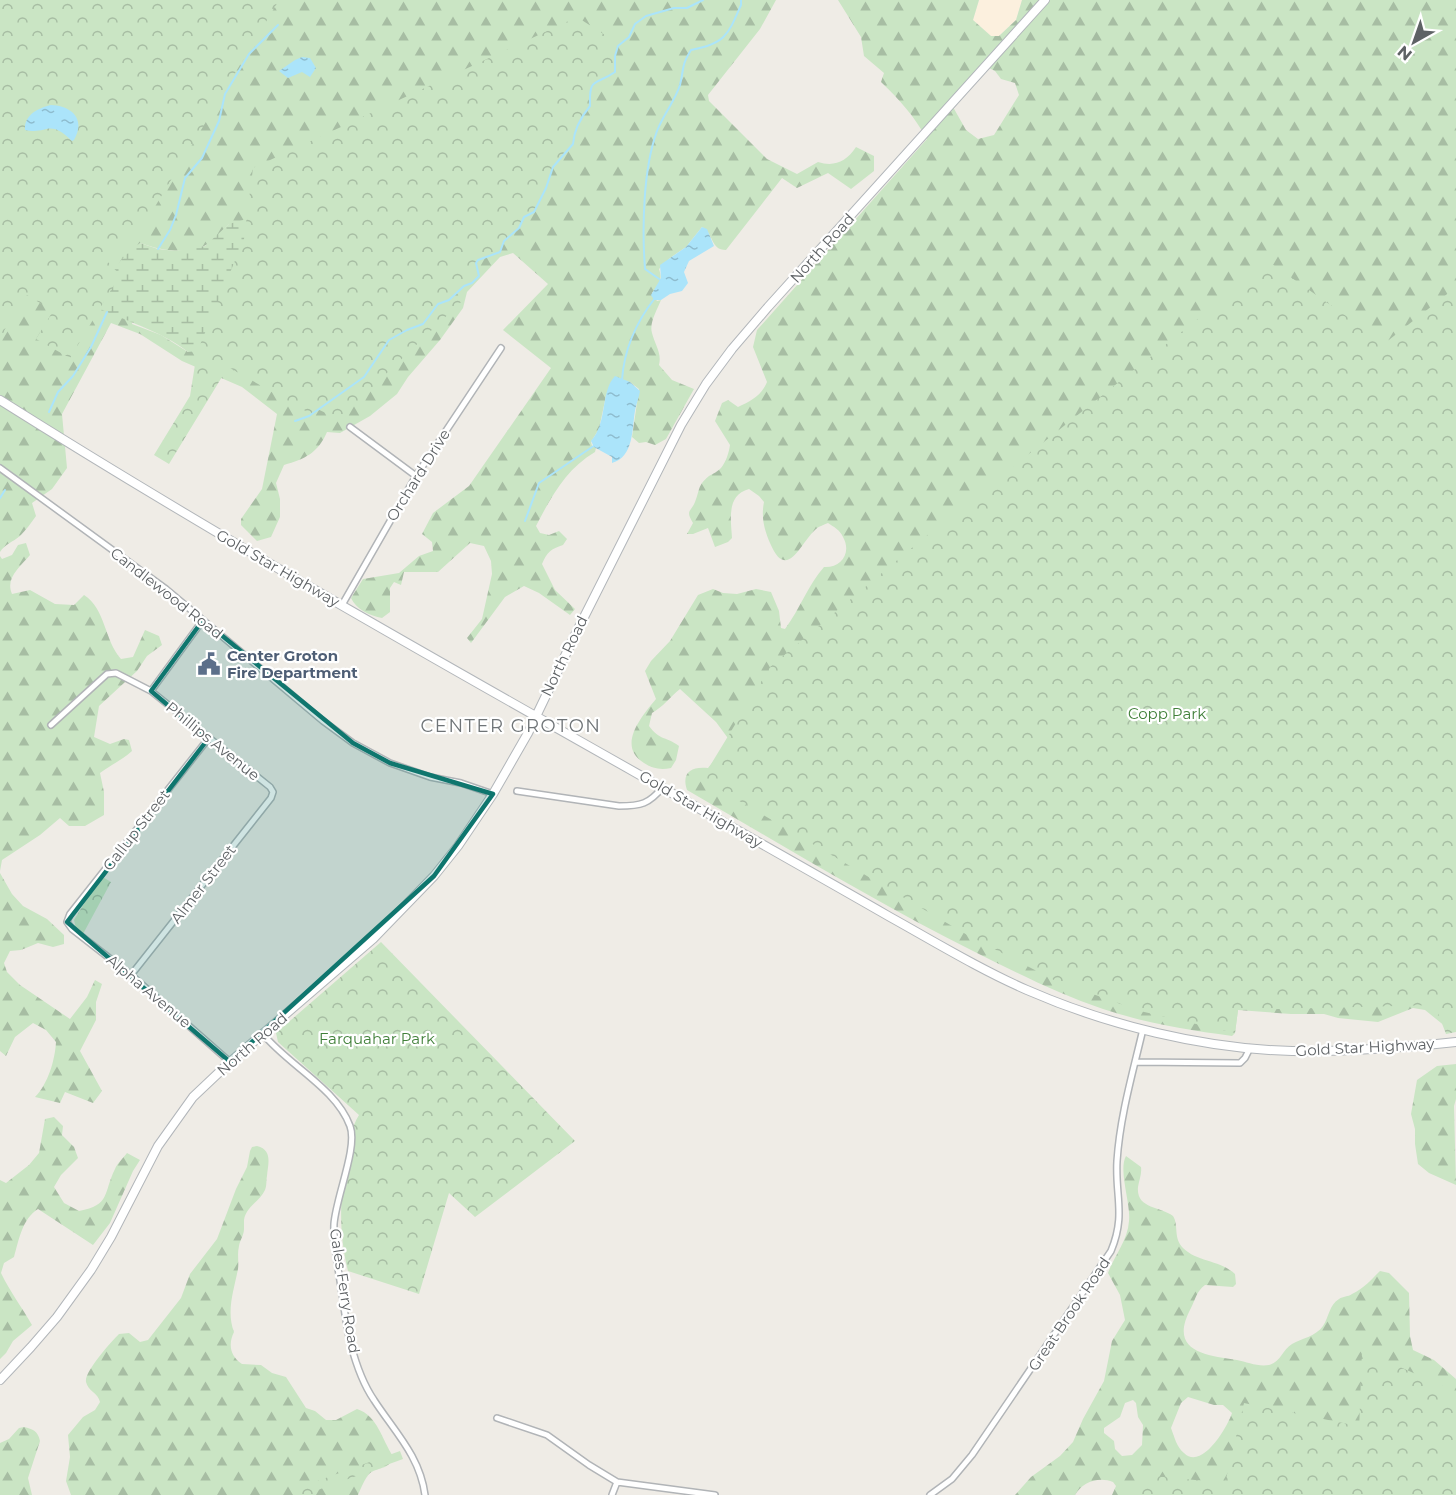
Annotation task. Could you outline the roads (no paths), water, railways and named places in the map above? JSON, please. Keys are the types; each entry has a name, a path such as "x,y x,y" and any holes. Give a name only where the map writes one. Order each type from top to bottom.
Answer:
{"main road":[{"name":"North Road","path":"0,1380 50,1324 91,1270 116,1228 158,1146 194,1097 230,1062 400,914 458,846 493,794 535,716 681,425 706,384 768,307 1045,0"},
{"name":"Gold Star Highway","path":"0,400 148,492 535,716 890,917 993,974 1027,990 1067,1006 1143,1029 1250,1048 1290,1051 1358,1051 1456,1042"}],"street":[{"name":"Orchard Drive","path":"342,605 416,476 501,348"},
{"path":"350,427 416,476"},
{"name":"Candlewood Road","path":"0,468 166,589 323,721 353,743 390,763 430,777 460,783 493,794"},
{"path":"151,691 203,620"},
{"name":"Phillips Avenue","path":"51,725 107,674 116,673 151,691 270,787 273,792"},
{"name":"Gallup Street","path":"67,922 70,914 208,739"},
{"path":"517,791 619,806 634,806 653,798 663,787"},
{"name":"Almer Street","path":"131,975 271,798 273,792"},
{"name":"Alpha Avenue","path":"67,922 72,929 131,975 230,1062"},
{"name":"Great Brook Road","path":"930,1495 952,1479 972,1455 1111,1251 1117,1237 1120,1218 1117,1179 1119,1137 1143,1029"},
{"name":"Gales Ferry Road","path":"263,1034 280,1053 339,1106 351,1128 352,1146 339,1190 334,1227 348,1328 361,1376 373,1399 406,1443 418,1467 425,1495"},
{"path":"1136,1062 1240,1063 1250,1048"},
{"path":"497,1418 547,1435 617,1482 716,1495"},
{"path":"612,1495 617,1482"}],"water":[{"path":"302,57 310,58 316,68 310,77 302,72 288,78 279,71 295,60"},
{"path":"51,105 65,108 75,115 78,126 74,140 72,141 58,130 25,130 29,116"},
{"path":"702,227 707,229 714,246 689,261 684,272 688,283 682,291 670,294 661,300 654,300 651,295 661,278 660,265 686,247"},
{"path":"615,376 630,382 640,391 635,408 631,441 624,455 612,463 612,457 594,447 591,441 600,425 607,390"}],"waterway":[{"path":"295,421 309,416 364,377 389,340 423,324 438,304 449,300 479,276 476,263 478,260 500,252 504,241 519,228 524,217 534,212 553,167 573,144 578,124 590,106 592,86 615,72 615,56 618,46 629,37 635,24 646,16 674,8 687,8 703,0"},
{"path":"662,281 645,269 646,181 652,146 657,131 678,91 684,64 691,50 711,45 724,36 737,15 741,0"},
{"path":"158,249 176,215 185,178 202,158 219,121 225,94 249,54 278,25"},
{"path":"622,380 625,358 632,336 655,298"},
{"path":"49,412 58,392 73,376 91,347 107,312"},
{"path":"525,521 539,483 595,445"},
{"path":"0,498 5,490"}],"place":[{"name":"Center Groton Fire Department","path":"209,664"}],"district":[{"name":"CENTER GROTON","path":"511,726"}],"park label":[{"name":"Copp Park","path":"1167,713"},
{"name":"Farquahar Park","path":"377,1038"}]}
